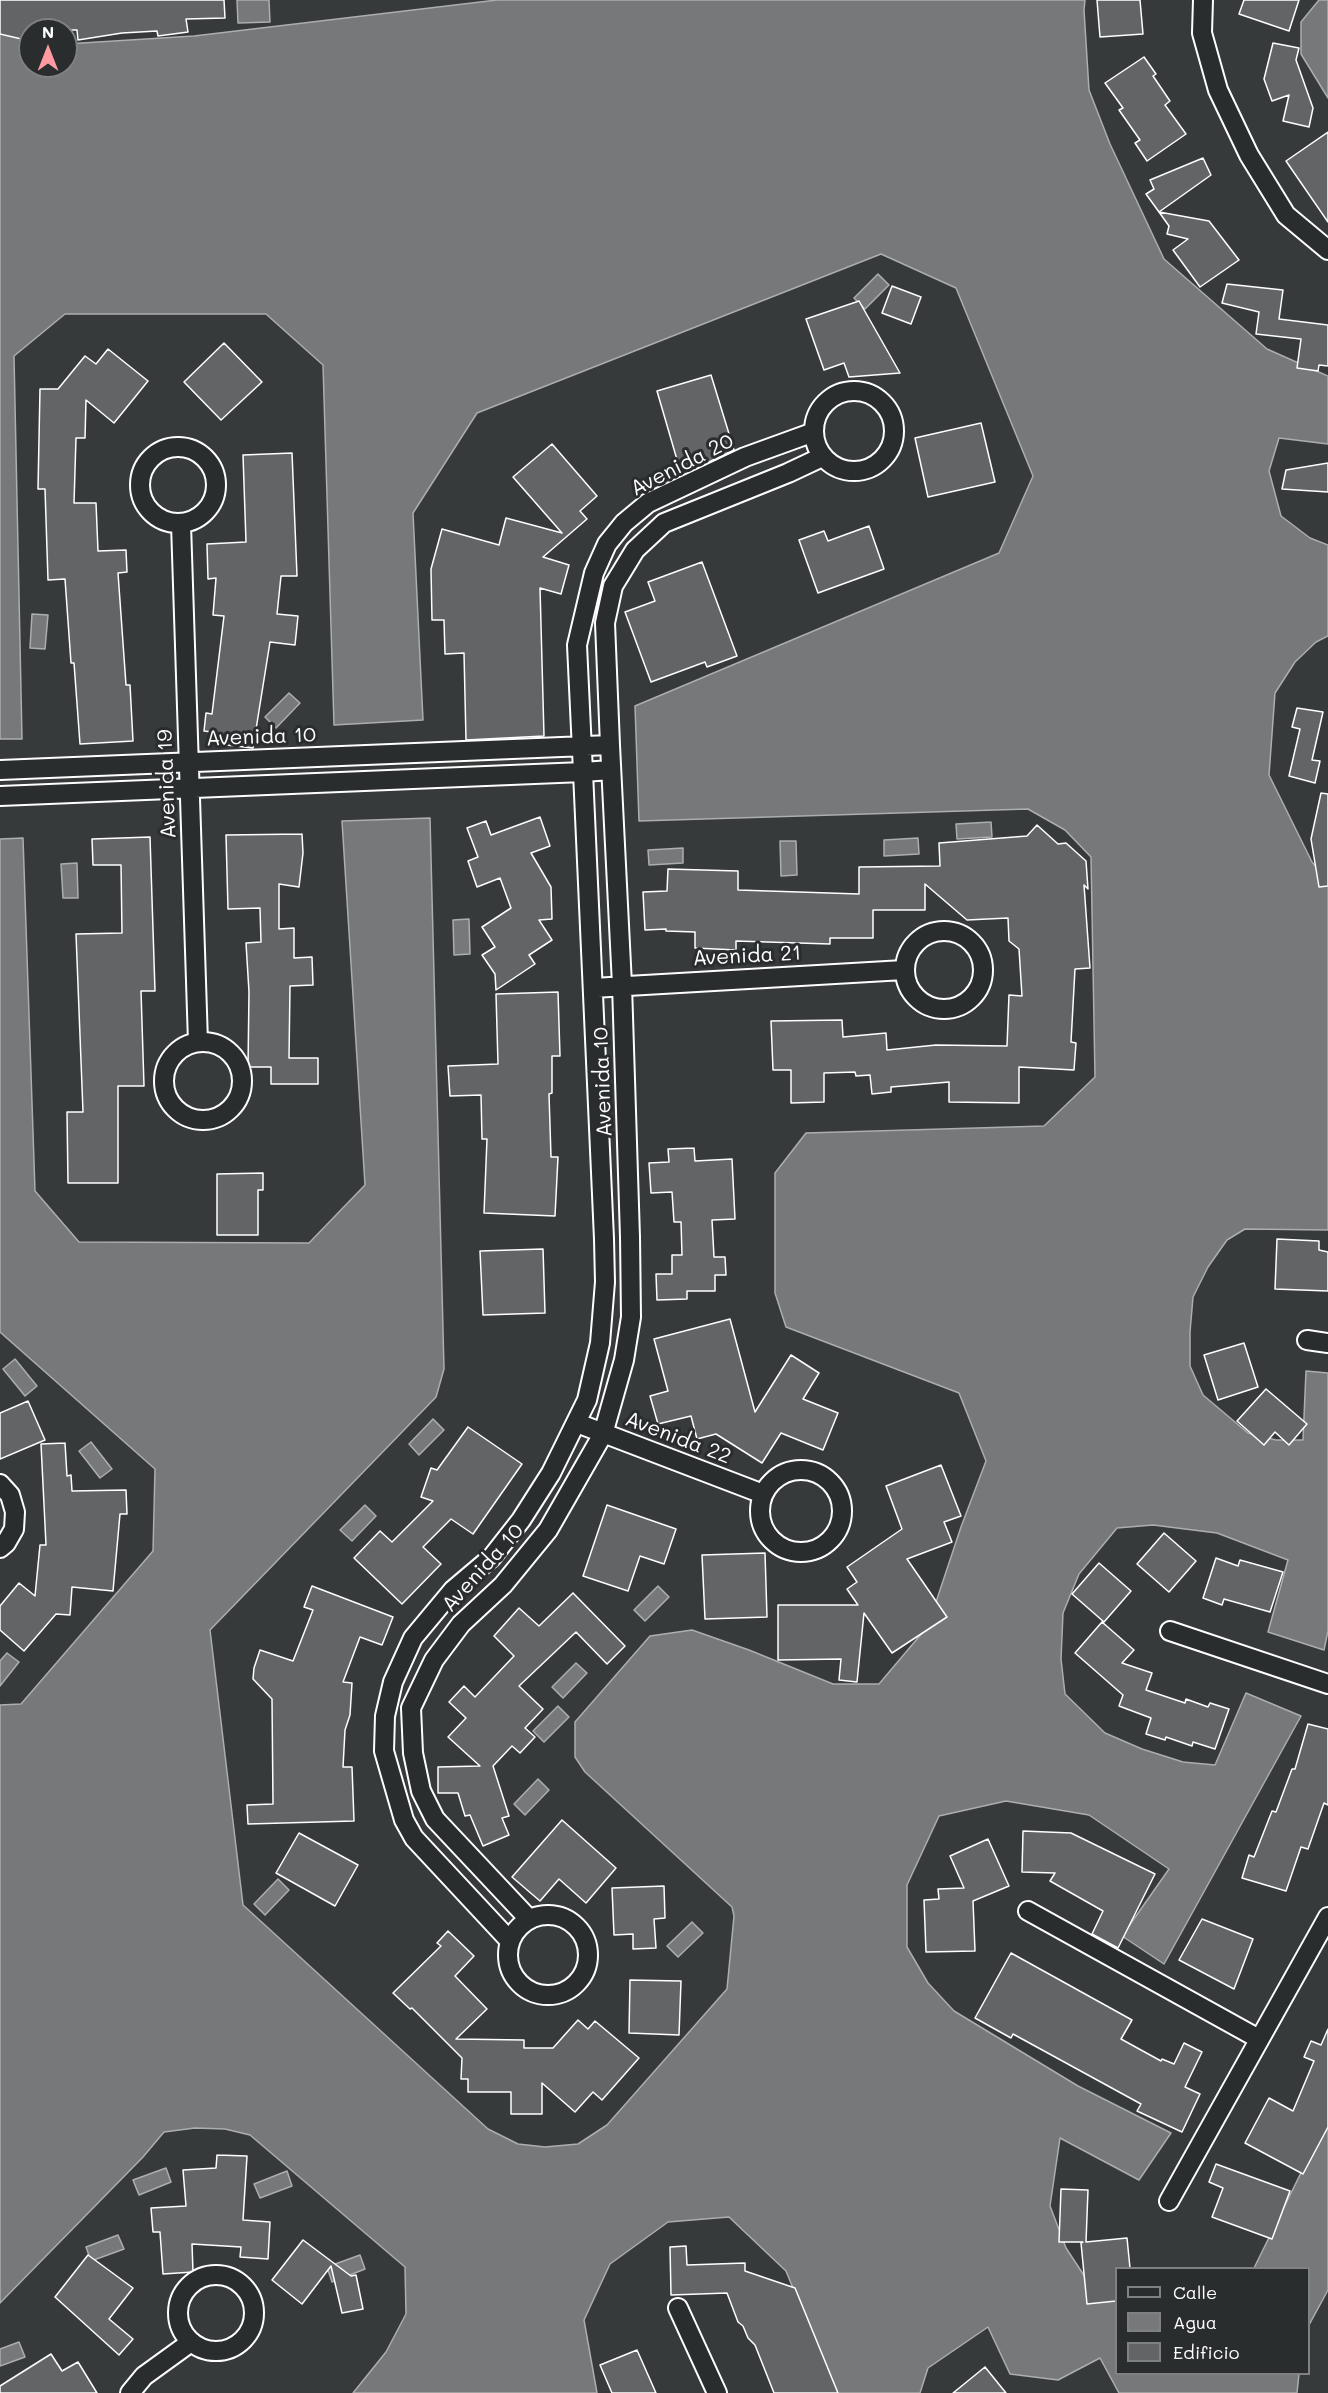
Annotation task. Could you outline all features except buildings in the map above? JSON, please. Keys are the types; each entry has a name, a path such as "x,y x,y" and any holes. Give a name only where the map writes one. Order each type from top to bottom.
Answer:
{"street":[{"path":"1203,0 1202,33 1218,90 1249,155 1286,215 1328,250"},
{"path":"857,391 870,394 881,401 894,424 894,438 890,450 882,461 858,472 845,471 832,466 822,457 816,445 815,419 831,398 843,392 857,391"},
{"name":"Avenida 20","path":"583,772 577,645 594,573 607,544 624,523 648,502 734,462 814,432"},
{"path":"175,447 190,448 204,456 213,467 217,482 215,497 208,510 196,520 181,524 166,522 153,515 143,503 139,489 141,473 148,460 160,451 175,447"},
{"name":"Avenida 20","path":"610,745 605,623 613,586 635,550 664,523 822,457"},
{"name":"Avenida 19","path":"181,524 198,1042"},
{"name":"Avenida 10","path":"0,770 610,745 622,985 631,1317 624,1360 603,1434 548,1530 503,1585 454,1633 434,1660 411,1708 413,1754 421,1791 435,1819 529,1919"},
{"path":"381,755 381,781"},
{"path":"0,796 611,770"},
{"name":"Avenida 10","path":"510,1941 414,1838 404,1820 384,1751 385,1716 393,1682 413,1638 453,1590 492,1557 521,1520 551,1473 587,1400 600,1343 605,1282 583,772"},
{"path":"943,930 958,933 971,942 980,955 983,969 980,985 972,997 959,1006 944,1009 929,1006 916,998 907,985 904,970 907,955 915,942 928,933 943,930"},
{"name":"Avenida 21","path":"593,988 904,970"},
{"path":"198,1042 214,1043 228,1050 238,1062 243,1077 242,1092 234,1106 223,1116 208,1121 192,1120 178,1112 168,1101 163,1086 165,1071 172,1057 183,1047 198,1042"},
{"path":"1307,1340 1328,1343"},
{"name":"Avenida 22","path":"577,1423 763,1494"},
{"path":"803,1470 819,1473 832,1483 840,1496 843,1512 839,1528 830,1541 816,1550 800,1552 784,1549 771,1539 763,1526 760,1510 763,1494 773,1481 787,1472 803,1470"},
{"path":"0,1484 10,1495 15,1512 14,1529 6,1543 0,1548"},
{"path":"1170,1631 1328,1684"},
{"path":"1028,1911 1259,2039"},
{"path":"542,1915 556,1916 569,1921 580,1930 586,1942 588,1956 585,1970 578,1982 567,1990 554,1995 540,1995 527,1990 516,1980 509,1968 507,1954 510,1941 521,1924 529,1919 542,1915"},
{"path":"1169,2201 1328,1917"},
{"path":"209,2276 232,2279 243,2286 251,2297 254,2309 254,2322 244,2339 228,2350 215,2351 202,2349 191,2342 183,2333 178,2310 181,2298 188,2288 197,2280 209,2276"},
{"path":"678,2308 717,2393"},
{"path":"130,2393 144,2376 191,2342"}],"water":[{"path":"237,0 269,0 270,22 238,23"},
{"path":"497,0 1085,0 1089,90 1110,144 1164,259 1267,349 1328,376 1328,444 1279,438 1269,471 1281,516 1310,538 1328,545 1328,636 1316,642 1295,662 1275,693 1269,775 1312,862 1328,880 1328,1230 1245,1229 1227,1240 1208,1267 1193,1297 1190,1332 1190,1366 1203,1395 1248,1433 1276,1440 1303,1440 1306,1371 1328,1373 1328,1631 1324,1650 1268,1632 1288,1560 1217,1533 1153,1525 1117,1528 1079,1574 1063,1613 1061,1659 1065,1694 1105,1733 1142,1749 1183,1762 1215,1765 1246,1693 1301,1716 1164,1964 1122,1936 1169,1869 1089,1815 1006,1801 939,1816 907,1885 907,1947 928,1983 954,2011 1078,2086 1171,2133 1139,2180 1060,2138 1050,2206 1066,2248 1091,2286 1115,2298 1115,2375 1299,2375 1297,2393 1119,2393 1100,2358 1058,2380 1010,2374 988,2327 928,2368 920,2393 829,2393 815,2342 786,2271 729,2217 668,2222 610,2264 584,2320 597,2393 353,2393 386,2352 406,2314 405,2267 250,2135 225,2129 195,2128 164,2132 143,2157 0,2303 0,1705 21,1704 153,1551 155,1469 0,1332 0,839 23,838 35,1191 79,1242 309,1243 365,1185 342,821 430,818 444,1369 436,1397 210,1630 243,1905 488,2129 518,2144 545,2147 578,2144 607,2125 727,1989 734,1916 732,1907 585,1772 575,1757 575,1722 650,1636 692,1630 833,1684 879,1684 928,1626 986,1461 959,1393 786,1327 775,1293 775,1173 806,1133 1044,1126 1095,1077 1091,857 1065,830 1028,809 639,821 635,706 999,553 1033,476 956,288 881,254 477,413 413,513 423,720 334,725 323,365 266,314 65,314 14,356 22,739 0,739 0,27 18,37 18,78 78,78 78,43 194,36"},
{"path":"1319,0 1328,0 1328,98 1301,54 1301,22"},
{"path":"878,274 889,285 865,309 854,298"},
{"path":"32,614 48,615 45,649 30,648"},
{"path":"289,693 300,703 276,728 265,717"},
{"path":"991,822 992,837 957,839 956,824"},
{"path":"918,838 919,854 884,856 884,840"},
{"path":"780,841 796,841 797,875 781,876"},
{"path":"683,848 683,863 649,865 648,850"},
{"path":"77,863 78,898 63,898 61,864"},
{"path":"469,919 470,954 454,955 453,920"},
{"path":"15,1359 37,1386 25,1396 3,1369"},
{"path":"433,1419 444,1430 419,1455 409,1444"},
{"path":"91,1442 112,1469 100,1478 79,1451"},
{"path":"365,1505 376,1516 352,1541 340,1530"},
{"path":"658,1586 669,1597 645,1621 634,1610"},
{"path":"7,1653 19,1662 0,1686 0,1661"},
{"path":"576,1663 587,1673 563,1698 552,1687"},
{"path":"558,1706 569,1717 544,1742 533,1731"},
{"path":"538,1779 549,1790 525,1815 514,1804"},
{"path":"278,1879 289,1890 265,1915 254,1904"},
{"path":"692,1922 703,1933 678,1957 667,1946"},
{"path":"1328,2118 1328,2290 1310,2323 1310,2267 1254,2267"},
{"path":"166,2168 171,2182 139,2195 133,2180"},
{"path":"287,2171 292,2186 260,2198 254,2184"},
{"path":"118,2235 124,2249 91,2261 86,2247"},
{"path":"360,2255 365,2269 332,2282 327,2267"},
{"path":"19,2342 25,2357 0,2366 0,2349"}]}
